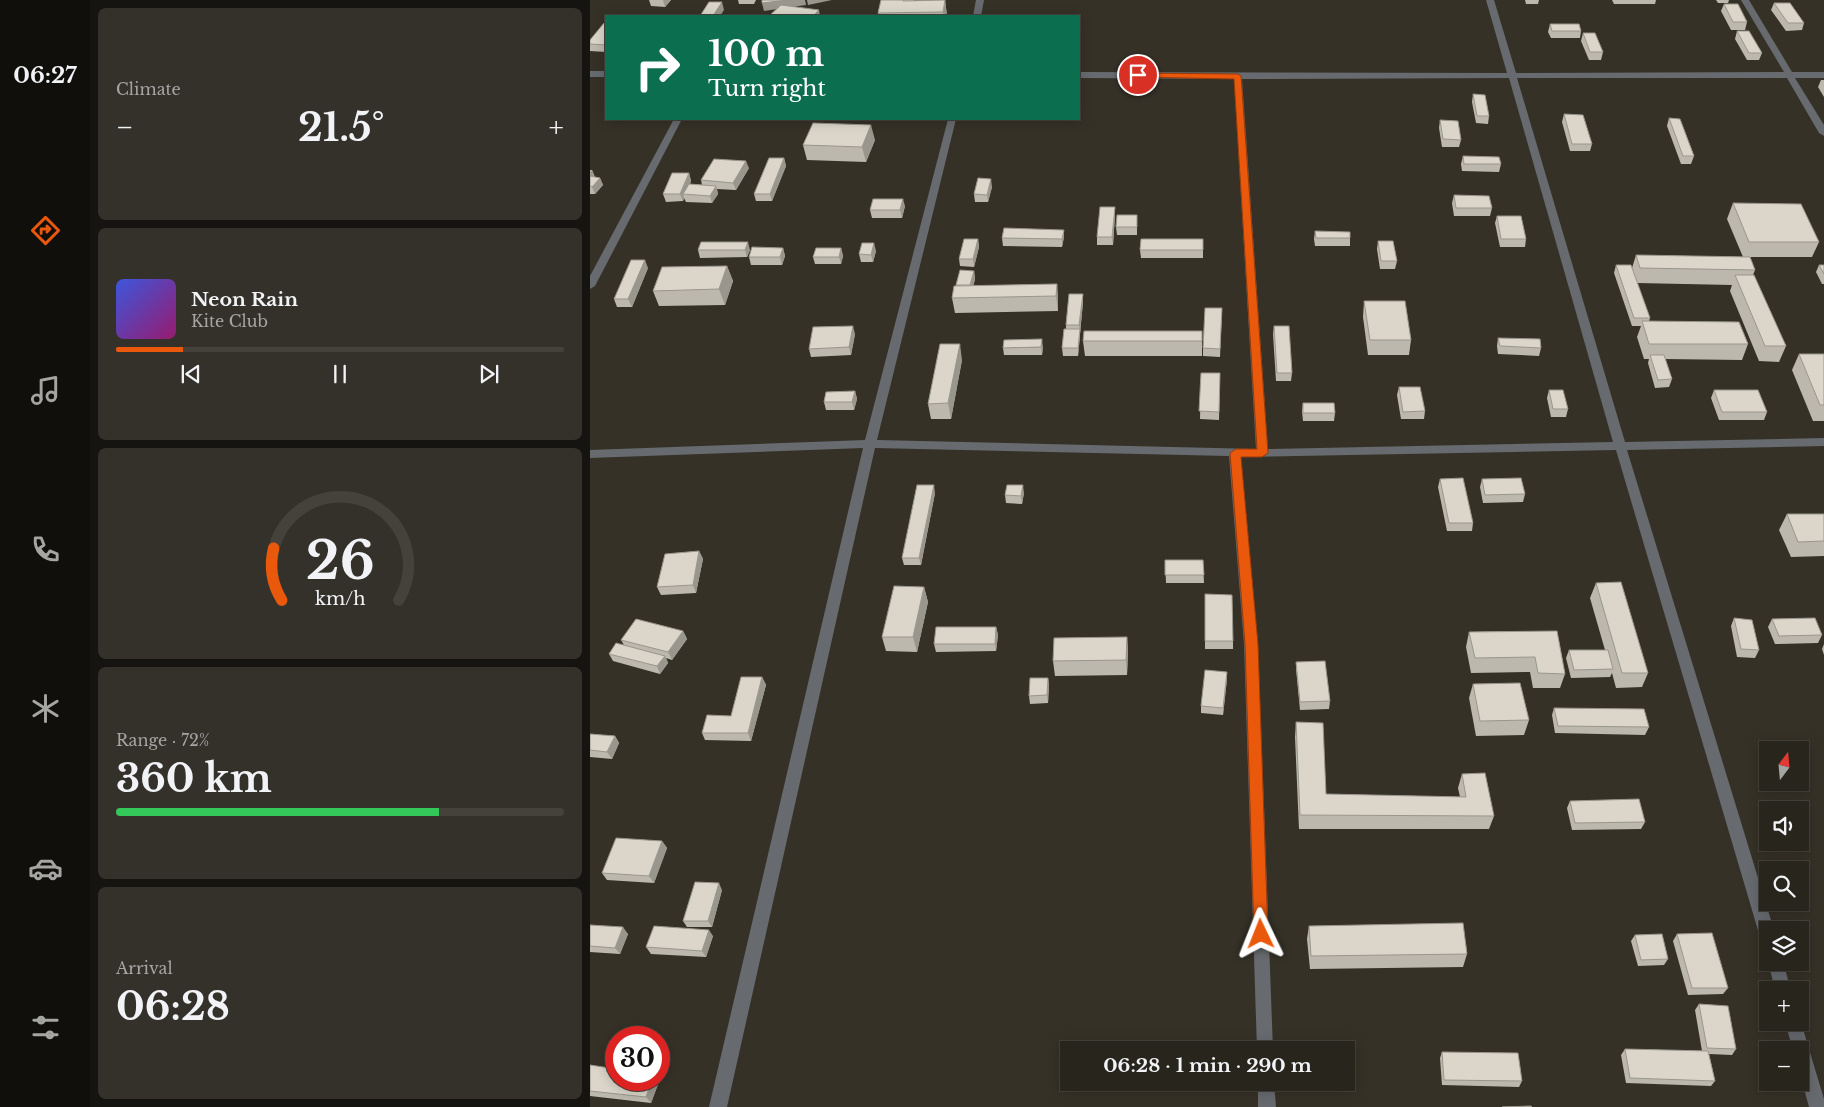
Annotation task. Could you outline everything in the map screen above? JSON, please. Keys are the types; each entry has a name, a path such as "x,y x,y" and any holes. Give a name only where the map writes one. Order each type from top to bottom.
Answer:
{"street":[{"path":"976,15 980,0"},
{"path":"1490,0 1620,445 1763,921"},
{"path":"1745,0 1792,76 1824,133"},
{"path":"590,74 605,74"},
{"path":"1080,75 1824,76"},
{"path":"1238,76 1262,453"},
{"path":"590,286 677,120"},
{"path":"718,1107 870,444 952,120"},
{"path":"590,454 870,444 1262,453 1824,442"},
{"path":"1236,453 1252,644 1265,1041"},
{"path":"1796,1031 1818,1107"},
{"path":"1266,1091 1267,1107"}],"building":[{"path":"762,0 788,0 762,3"},
{"path":"881,0 945,0 943,12 878,13"},
{"path":"709,2 722,2 714,15 701,15"},
{"path":"1774,3 1790,3 1804,23 1788,23"},
{"path":"1724,4 1738,4 1747,22 1733,22"},
{"path":"781,5 819,10 814,15 770,15"},
{"path":"605,23 605,45 590,44 590,40"},
{"path":"1550,24 1579,24 1581,31 1552,31"},
{"path":"1737,31 1749,31 1762,53 1749,53"},
{"path":"1583,33 1595,33 1603,52 1590,52"},
{"path":"1473,94 1485,95 1489,116 1477,116"},
{"path":"1564,114 1583,115 1592,144 1572,144"},
{"path":"1669,118 1680,119 1694,156 1683,156"},
{"path":"1440,120 1458,121 1461,140 1443,139"},
{"path":"813,123 871,125 862,147 803,145"},
{"path":"1463,156 1499,157 1501,164 1464,164"},
{"path":"769,158 784,158 770,194 754,194"},
{"path":"714,159 746,161 733,183 701,180"},
{"path":"672,173 689,173 680,194 663,194"},
{"path":"590,176 600,178 592,187 590,186"},
{"path":"978,178 991,179 987,195 974,194"},
{"path":"689,184 716,186 710,196 683,194"},
{"path":"1454,195 1489,196 1492,208 1456,208"},
{"path":"873,199 903,199 900,210 870,210"},
{"path":"1733,203 1801,204 1819,242 1749,242"},
{"path":"1100,207 1115,207 1112,237 1097,237"},
{"path":"1117,215 1137,215 1137,227 1116,227"},
{"path":"1497,216 1521,216 1526,239 1501,239"},
{"path":"1004,228 1064,230 1062,239 1002,238"},
{"path":"1315,231 1350,232 1350,238 1316,238"},
{"path":"964,239 978,239 973,259 959,259"},
{"path":"1141,239 1203,239 1203,250 1140,250"},
{"path":"1378,241 1393,241 1397,261 1381,261"},
{"path":"701,242 748,242 745,250 698,250"},
{"path":"862,243 874,243 871,255 859,254"},
{"path":"752,247 783,248 780,257 749,257"},
{"path":"816,248 841,248 839,257 813,257"},
{"path":"1636,255 1750,257 1755,270 1640,268"},
{"path":"631,260 645,260 628,299 614,299"},
{"path":"1616,265 1631,265 1650,318 1634,318"},
{"path":"1819,265 1824,265 1824,274"},
{"path":"727,266 719,289 653,291 662,267"},
{"path":"960,270 974,271 970,285 956,285"},
{"path":"1735,275 1754,275 1786,346 1765,346"},
{"path":"1057,284 1056,296 952,298 954,286"},
{"path":"1069,294 1083,294 1079,325 1066,325"},
{"path":"1364,301 1405,301 1411,340 1370,340"},
{"path":"1205,308 1222,308 1220,349 1203,348"},
{"path":"1642,321 1739,322 1748,344 1649,344"},
{"path":"853,326 849,347 809,349 813,327"},
{"path":"1274,326 1289,326 1292,373 1277,373"},
{"path":"1064,329 1080,329 1078,348 1062,348"},
{"path":"1084,331 1202,331 1202,341 1083,341"},
{"path":"1498,338 1540,339 1541,348 1500,346"},
{"path":"1042,339 1041,347 1003,348 1004,340"},
{"path":"940,344 960,344 948,403 928,404"},
{"path":"1799,354 1824,354 1824,405 1820,405"},
{"path":"1650,355 1664,355 1672,379 1658,380"},
{"path":"1201,373 1220,373 1219,412 1199,411"},
{"path":"1399,387 1420,387 1425,411 1403,412"},
{"path":"1549,390 1563,390 1568,409 1553,409"},
{"path":"1714,390 1758,390 1767,412 1722,412"},
{"path":"855,391 852,402 824,402 826,392"},
{"path":"1303,403 1334,403 1335,413 1303,413"},
{"path":"1463,478 1473,523 1449,523 1440,479"},
{"path":"1521,478 1525,494 1485,495 1482,479"},
{"path":"917,485 934,485 919,558 902,558"},
{"path":"1007,485 1023,485 1021,496 1005,495"},
{"path":"1787,514 1824,514 1824,541 1798,542"},
{"path":"699,551 693,585 657,587 665,554"},
{"path":"1165,560 1203,560 1204,575 1165,575"},
{"path":"1621,582 1648,673 1622,673 1596,583"},
{"path":"894,586 924,587 913,637 882,637"},
{"path":"1205,594 1232,595 1233,641 1205,641"},
{"path":"1734,618 1752,620 1759,650 1741,649"},
{"path":"1815,618 1822,635 1779,636 1772,619"},
{"path":"636,619 683,631 668,652 621,640"},
{"path":"936,627 996,627 995,644 934,644"},
{"path":"1557,631 1565,674 1538,673 1535,657 1475,658 1469,632"},
{"path":"1127,637 1126,660 1053,661 1054,638"},
{"path":"616,643 665,656 657,666 609,654"},
{"path":"1569,650 1608,650 1613,669 1574,670"},
{"path":"1325,661 1330,701 1300,702 1296,662"},
{"path":"1205,670 1227,672 1223,708 1201,706"},
{"path":"741,677 762,677 748,733 702,733 707,715 731,716"},
{"path":"1030,678 1048,678 1047,695 1029,696"},
{"path":"1520,683 1529,720 1480,721 1473,684"},
{"path":"1554,708 1644,709 1649,727 1558,726"},
{"path":"1296,722 1323,723 1326,794 1466,797 1462,774 1485,773 1494,816 1300,815"},
{"path":"590,734 615,736 607,752 590,750"},
{"path":"1639,799 1645,822 1575,823 1570,801"},
{"path":"616,838 662,841 649,876 602,873"},
{"path":"695,882 719,883 708,921 683,921"},
{"path":"1463,923 1467,954 1311,956 1309,926"},
{"path":"590,925 623,927 615,948 590,946"},
{"path":"654,926 709,930 702,951 646,947"},
{"path":"1712,933 1728,988 1692,988 1677,934"},
{"path":"1662,934 1668,959 1641,960 1635,935"},
{"path":"1699,1004 1728,1006 1736,1049 1707,1048"},
{"path":"1625,1049 1708,1051 1715,1081 1630,1078"},
{"path":"1442,1052 1518,1053 1522,1081 1444,1080"},
{"path":"590,1065 605,1067 605,1091 648,1091 646,1097 590,1091"}],"route":[{"path":"1138,75 1238,76 1262,453 1236,453 1252,644 1261,934"}]}
